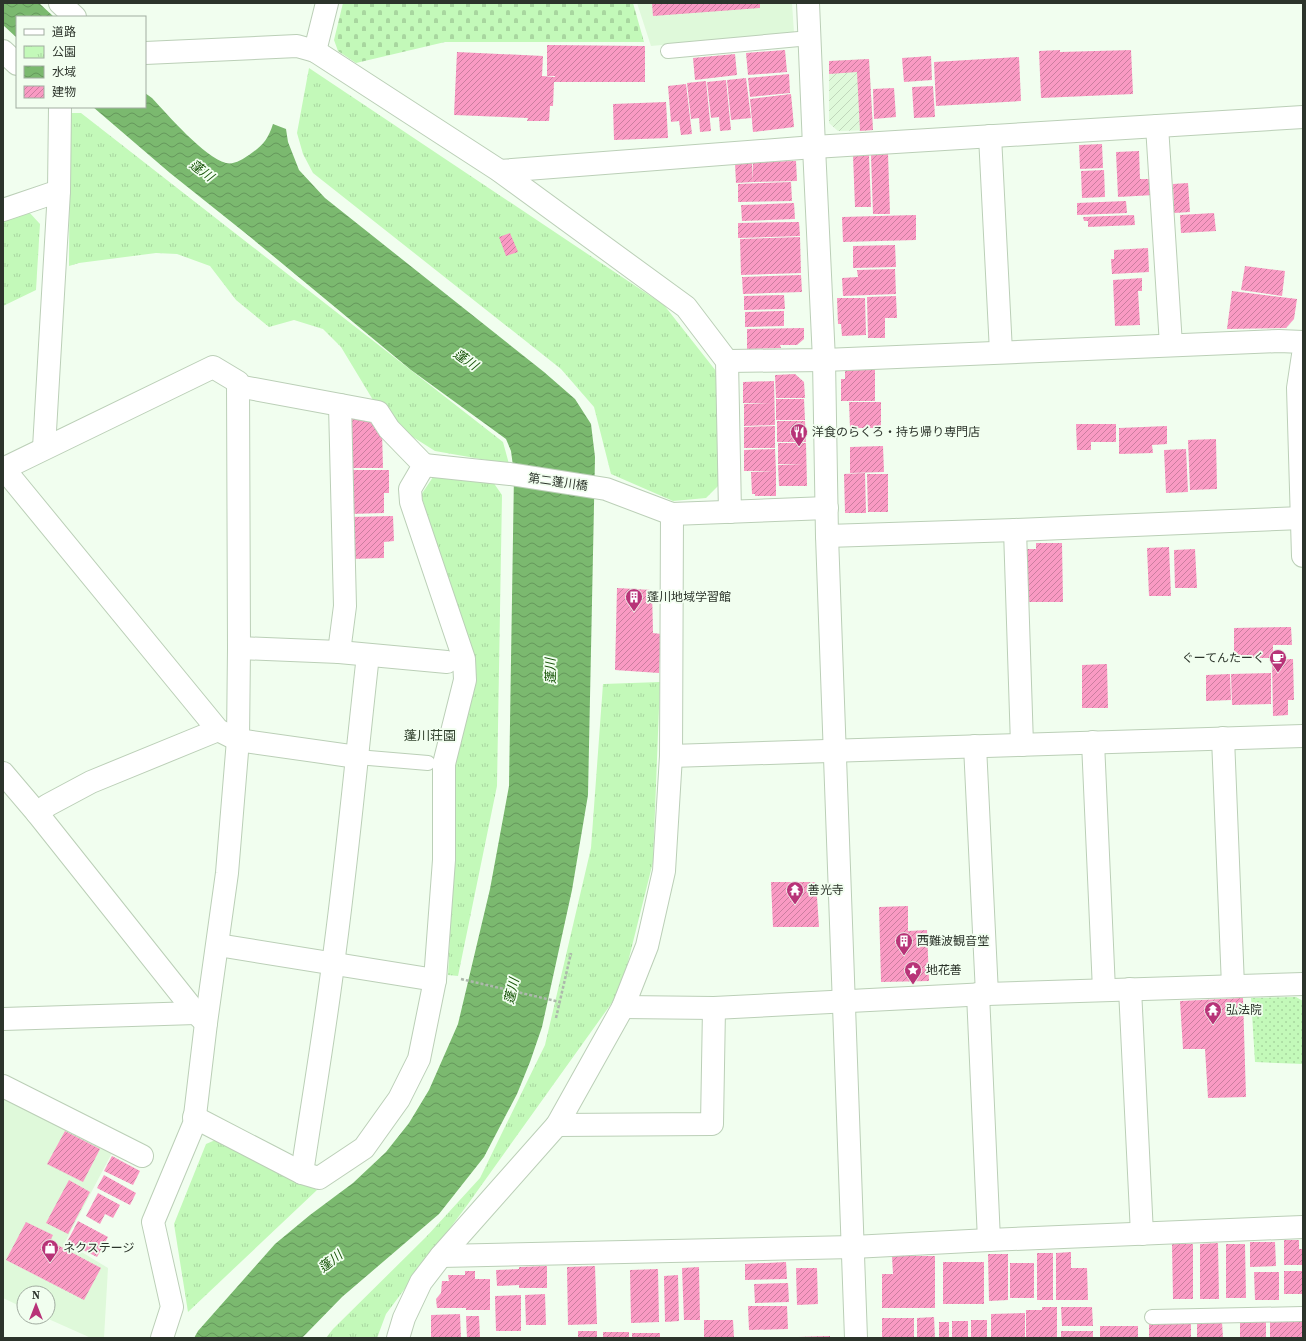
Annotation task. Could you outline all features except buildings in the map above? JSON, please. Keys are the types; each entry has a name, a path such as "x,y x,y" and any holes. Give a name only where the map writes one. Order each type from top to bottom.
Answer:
{"street":[{"path":"60,3 74,16"},
{"path":"315,51 327,3"},
{"path":"808,3 824,360 827,536 856,1338"},
{"path":"146,53 297,46 315,51 500,171 686,307 727,361 730,512"},
{"path":"3,51 16,63"},
{"path":"44,448 59,191 60,108"},
{"path":"500,171 814,147 1303,117"},
{"path":"1157,126 1171,345"},
{"path":"990,136 1001,352"},
{"path":"3,210 59,191"},
{"path":"727,361 824,360 1171,345 1279,341 1303,342"},
{"path":"1303,355 1298,388 1301,420 1303,556"},
{"path":"162,1338 172,1307 153,1222 194,1124 201,1018 218,945 227,873 228,735 239,648 238,382 213,367 44,448 4,469 228,735"},
{"path":"194,1117 302,1173 319,1178 364,1148 399,1099 419,1060 435,980 444,860 444,764 465,680 464,659 411,502 410,489 424,465 389,429 378,412 238,386"},
{"path":"339,652 345,606 340,405"},
{"name":"第二蓬川橋","path":"424,465 510,474 606,489 672,514"},
{"path":"398,1338 404,1318 422,1282 441,1256 557,1125 623,1006 647,946 664,871 671,756 672,514 827,508"},
{"path":"827,536 1302,518"},
{"path":"1015,530 1022,745"},
{"path":"239,648 339,652 448,662"},
{"path":"302,1173 333,964 350,829 356,757 368,655"},
{"path":"37,813 48,805 91,782 228,735 356,757"},
{"path":"671,756 1303,736"},
{"path":"1223,738 1233,986"},
{"path":"1093,742 1104,990"},
{"path":"975,746 989,1240"},
{"path":"3,773 37,813 201,1018"},
{"path":"218,945 435,980"},
{"path":"623,1006 714,1008 982,994 1303,984"},
{"path":"1130,989 1142,1234"},
{"path":"557,1125 712,1124 714,1008"},
{"path":"3,1018 201,1018"},
{"path":"3,1086 142,1156"},
{"path":"441,1256 853,1247 1303,1227"}],"lane":[{"path":"668,50 810,38"},
{"path":"356,757 428,763"},
{"path":"1152,1317 1303,1314"}],"path":[{"path":"556,1018 571,953"},
{"path":"462,979 560,1002"}],"shaded area":[{"path":"637,3 792,3 794,33 651,46"},
{"path":"869,59 873,130 838,131 829,123 829,61"},
{"path":"3,1096 112,1153 65,1242 108,1268 104,1338 91,1338 56,1322 56,1285 16,1285 16,1304 3,1298"}],"green space":[{"path":"343,3 633,3 644,42 445,42 356,63 338,51 334,40"},
{"path":"309,68 664,305 716,371 719,485 706,498 673,501 611,474 594,407 561,369 313,173 303,154 297,133"},
{"path":"70,113 81,113 503,442 509,464 435,451 405,432 373,400 341,347 323,329 294,320 269,327 236,300 210,266 177,254 156,253 79,263 69,266"},
{"path":"28,211 40,224 36,290 3,306 3,220"},
{"path":"435,474 493,482 502,495 497,786 458,976 448,975 452,893 455,764 475,668 421,495"},
{"path":"660,682 653,862 621,990 468,1204 386,1314 377,1338 326,1338 333,1329 427,1236 480,1178 545,1045 591,848 603,684"},
{"path":"1296,997 1303,1001 1303,1064 1255,1062 1251,998"},
{"path":"220,1138 317,1190 188,1312 174,1224 206,1144"}],"water":[{"path":"3,3 39,3 53,16 16,16 16,37 3,25"},
{"name":"蓬川","path":"146,94 207,153 226,163 238,161 247,157 258,149 267,138 273,124 286,129 288,142 299,170 325,198 544,372 575,399 591,424 595,457 588,795 572,890 542,1027 517,1094 484,1157 439,1214 342,1297 302,1338 194,1338 198,1331 275,1244 310,1215 353,1183 386,1152 409,1123 429,1090 458,1024 490,889 509,786 514,474 511,451 506,439 411,370 249,236 170,173 94,108 146,108"}],"place":[{"name":"洋食のらくろ・持ち帰り専門店","path":"799,447"},
{"name":"蓬川地域学習館","path":"634,612"},
{"name":"ぐーてんたーく","path":"1278,673"},
{"name":"善光寺","path":"795,905"},
{"name":"西難波観音堂","path":"904,956"},
{"name":"地花善","path":"913,985"},
{"name":"弘法院","path":"1213,1025"},
{"name":"ネクステージ","path":"50,1263"}],"district":[{"name":"蓬川荘園","path":"430,735"}]}
